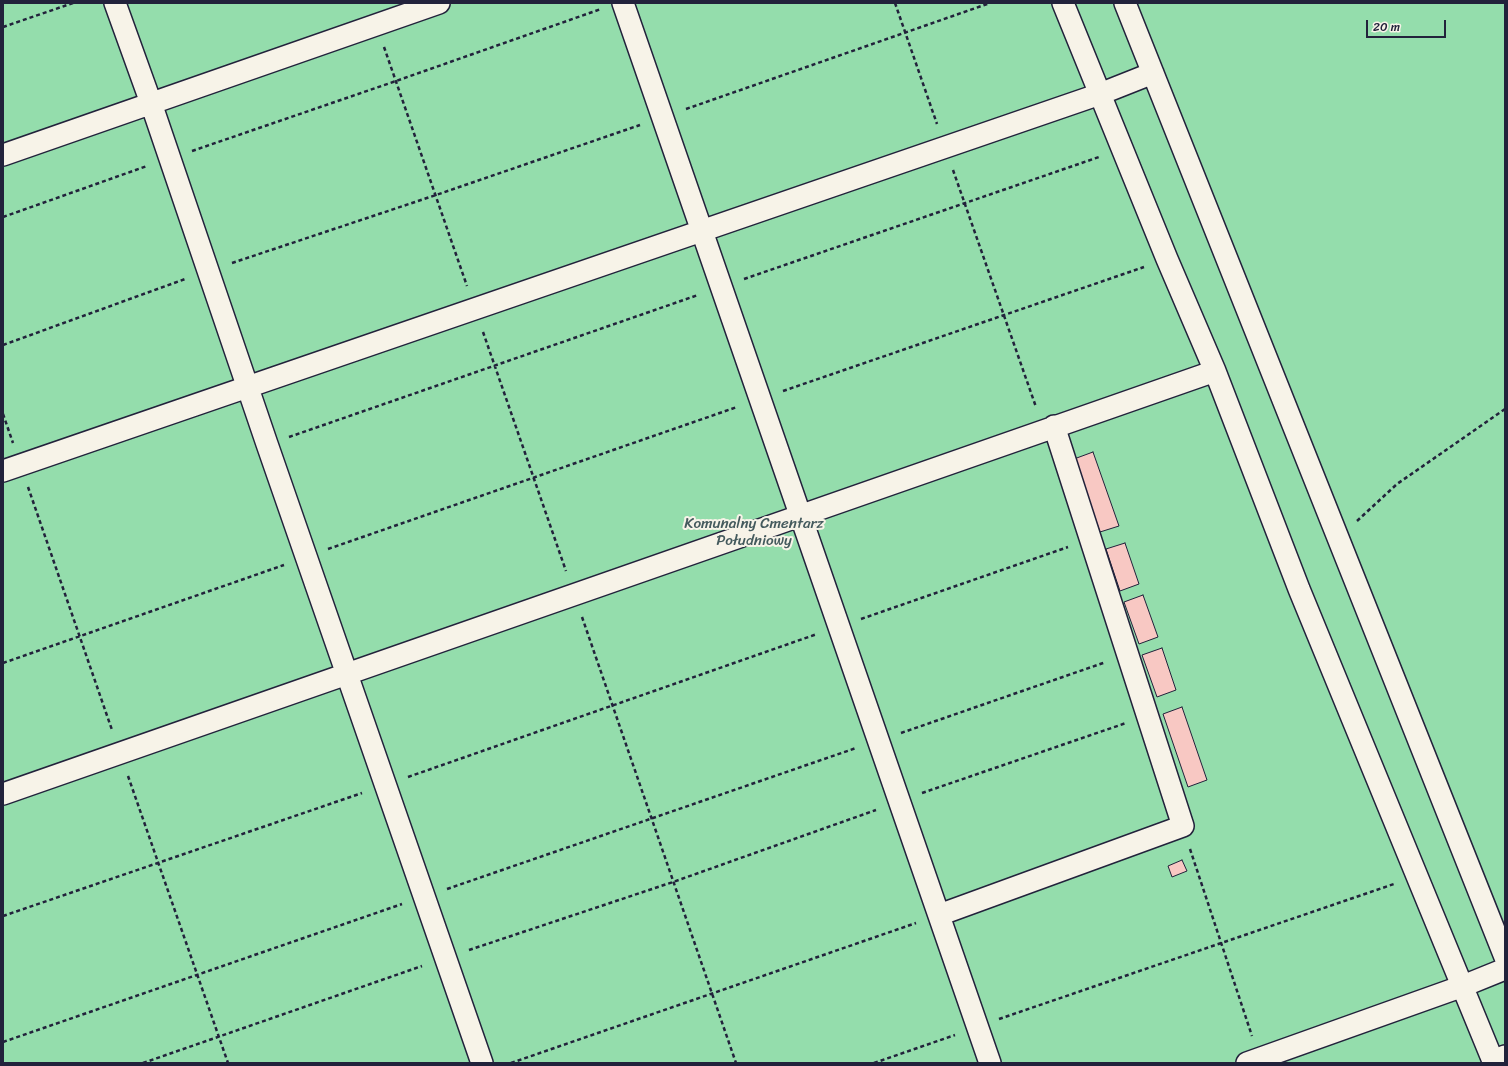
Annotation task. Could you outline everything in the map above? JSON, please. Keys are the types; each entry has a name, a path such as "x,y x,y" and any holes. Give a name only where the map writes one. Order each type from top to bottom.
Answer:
{"street":[{"path":"115,3 151,103 247,387 482,1063"},
{"path":"3,155 439,3"},
{"path":"1063,3 1167,259 1215,371 1298,589 1493,1061 1505,1056"},
{"path":"1125,3 1505,956"},
{"path":"613,6 662,117 990,1063"},
{"path":"3,471 1100,94 1153,72"},
{"path":"3,794 1215,371"},
{"path":"939,915 1183,826 1090,540 1049,428"},
{"path":"1253,1061 1463,986 1505,969"}],"path":[{"path":"3,27 73,3"},
{"path":"895,3 1004,315 1049,428"},
{"path":"3,345 208,271 436,195 990,3"},
{"path":"3,217 613,6"},
{"path":"376,25 736,1063"},
{"path":"267,444 1122,149"},
{"path":"3,664 1167,259"},
{"path":"1338,538 1397,484 1505,409"},
{"path":"3,916 386,785 839,626 1090,540"},
{"path":"3,1042 652,820 878,740 1127,655"},
{"path":"143,1063 446,958 674,882 900,801 1147,716"},
{"path":"1183,826 1221,942 1253,1061"},
{"path":"874,1063 1221,942 1417,876"},
{"path":"511,1063 939,915"}],"green space":[{"name":"Komunalny Cmentarz Południowy","path":"3,3 1505,3 1505,1063 3,1063"}],"building":[{"path":"1093,452 1119,526 1100,532 1074,459"},
{"path":"1125,543 1139,584 1120,591 1106,549"},
{"path":"1143,595 1158,637 1139,644 1124,602"},
{"path":"1162,648 1176,690 1157,697 1142,655"},
{"path":"1182,707 1207,780 1188,787 1163,714"},
{"path":"1182,860 1187,871 1172,877 1168,866"}]}
